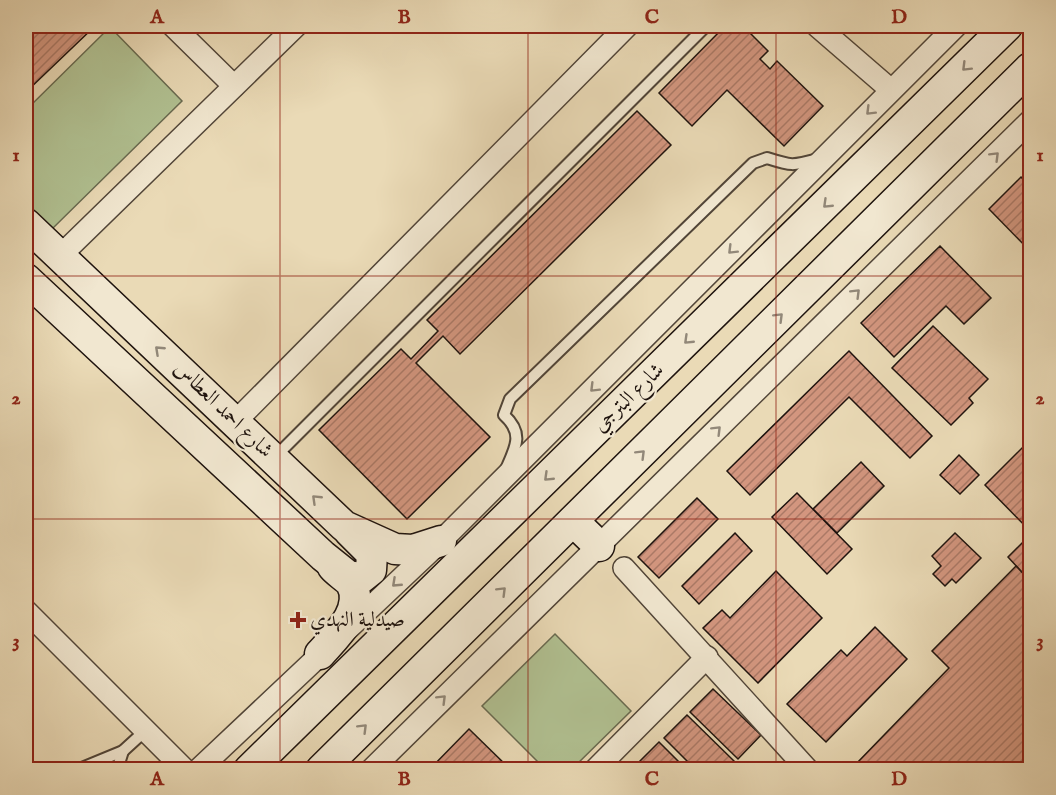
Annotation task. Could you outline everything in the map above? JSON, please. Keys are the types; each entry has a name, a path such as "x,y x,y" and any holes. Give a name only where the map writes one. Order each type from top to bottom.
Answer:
{"main road":[{"name":"شارع البترجي","path":"249,770 1007,26"},
{"path":"321,770 1030,68"},
{"name":"شارع احمد العطاس","path":"26,224 344,526 395,549 412,550 441,541"},
{"name":"شارع احمد العطاس","path":"26,279 323,556"},
{"path":"573,521 599,546"},
{"path":"323,556 348,576 361,578 371,570 372,554 344,526"},
{"path":"320,654 350,619 355,604 351,584 323,556"}],"street":[{"path":"173,26 234,86"},
{"path":"60,256 296,26"},
{"path":"235,422 627,26"},
{"path":"818,26 891,90"},
{"name":"شارع البترجي","path":"198,770 441,541 956,26"},
{"path":"371,770 1030,121"},
{"path":"629,353 651,376"},
{"path":"624,568 707,657 796,765"},
{"path":"30,623 146,730 185,770"},
{"path":"595,770 707,657"}],"lane":[{"path":"273,458 706,26"},
{"path":"501,481 517,435 514,424 504,415 510,399 753,163 767,158 794,165 824,157"},
{"path":"77,770 123,751 146,730"},
{"path":"117,770 123,751"}],"green space":[{"path":"110,27 182,101 52,229 26,202 26,110"},
{"path":"555,634 631,711 572,769 545,769 482,706"}],"building":[{"path":"26,26 95,26 26,92"},
{"path":"725,26 743,26 768,51 760,59 770,69 777,61 823,106 784,146 727,90 692,126 659,93"},
{"path":"637,111 671,145 460,354 443,336 416,363 490,437 407,519 319,430 401,349 411,359 438,331 427,320"},
{"path":"1021,177 1030,187 1030,251 989,209"},
{"path":"940,246 991,298 964,324 946,306 894,357 861,323"},
{"path":"933,326 988,379 969,398 973,403 951,425 892,368"},
{"path":"849,351 932,436 910,458 849,397 750,495 727,471"},
{"path":"1030,440 1030,531 985,485"},
{"path":"959,455 979,475 960,494 940,475"},
{"path":"861,462 884,486 837,533 813,509"},
{"path":"797,493 852,549 827,574 772,517"},
{"path":"697,498 718,519 659,578 638,557"},
{"path":"735,533 752,551 699,604 682,586"},
{"path":"955,533 981,558 956,583 952,579 945,586 933,574 941,566 932,556"},
{"path":"1030,535 1030,581 1008,557"},
{"path":"1016,566 1030,581 1030,770 860,770 855,765 949,668 932,651"},
{"path":"776,571 822,618 758,683 703,628 722,610 730,618"},
{"path":"875,627 907,659 826,742 787,704 841,650 847,656"},
{"path":"713,689 761,735 738,759 690,712"},
{"path":"687,715 734,761 726,770 696,770 664,738"},
{"path":"469,729 511,770 429,770"},
{"path":"659,742 687,770 641,770 636,765"}],"place":[{"name":"صيدلية النهدي","path":"298,620"}]}
